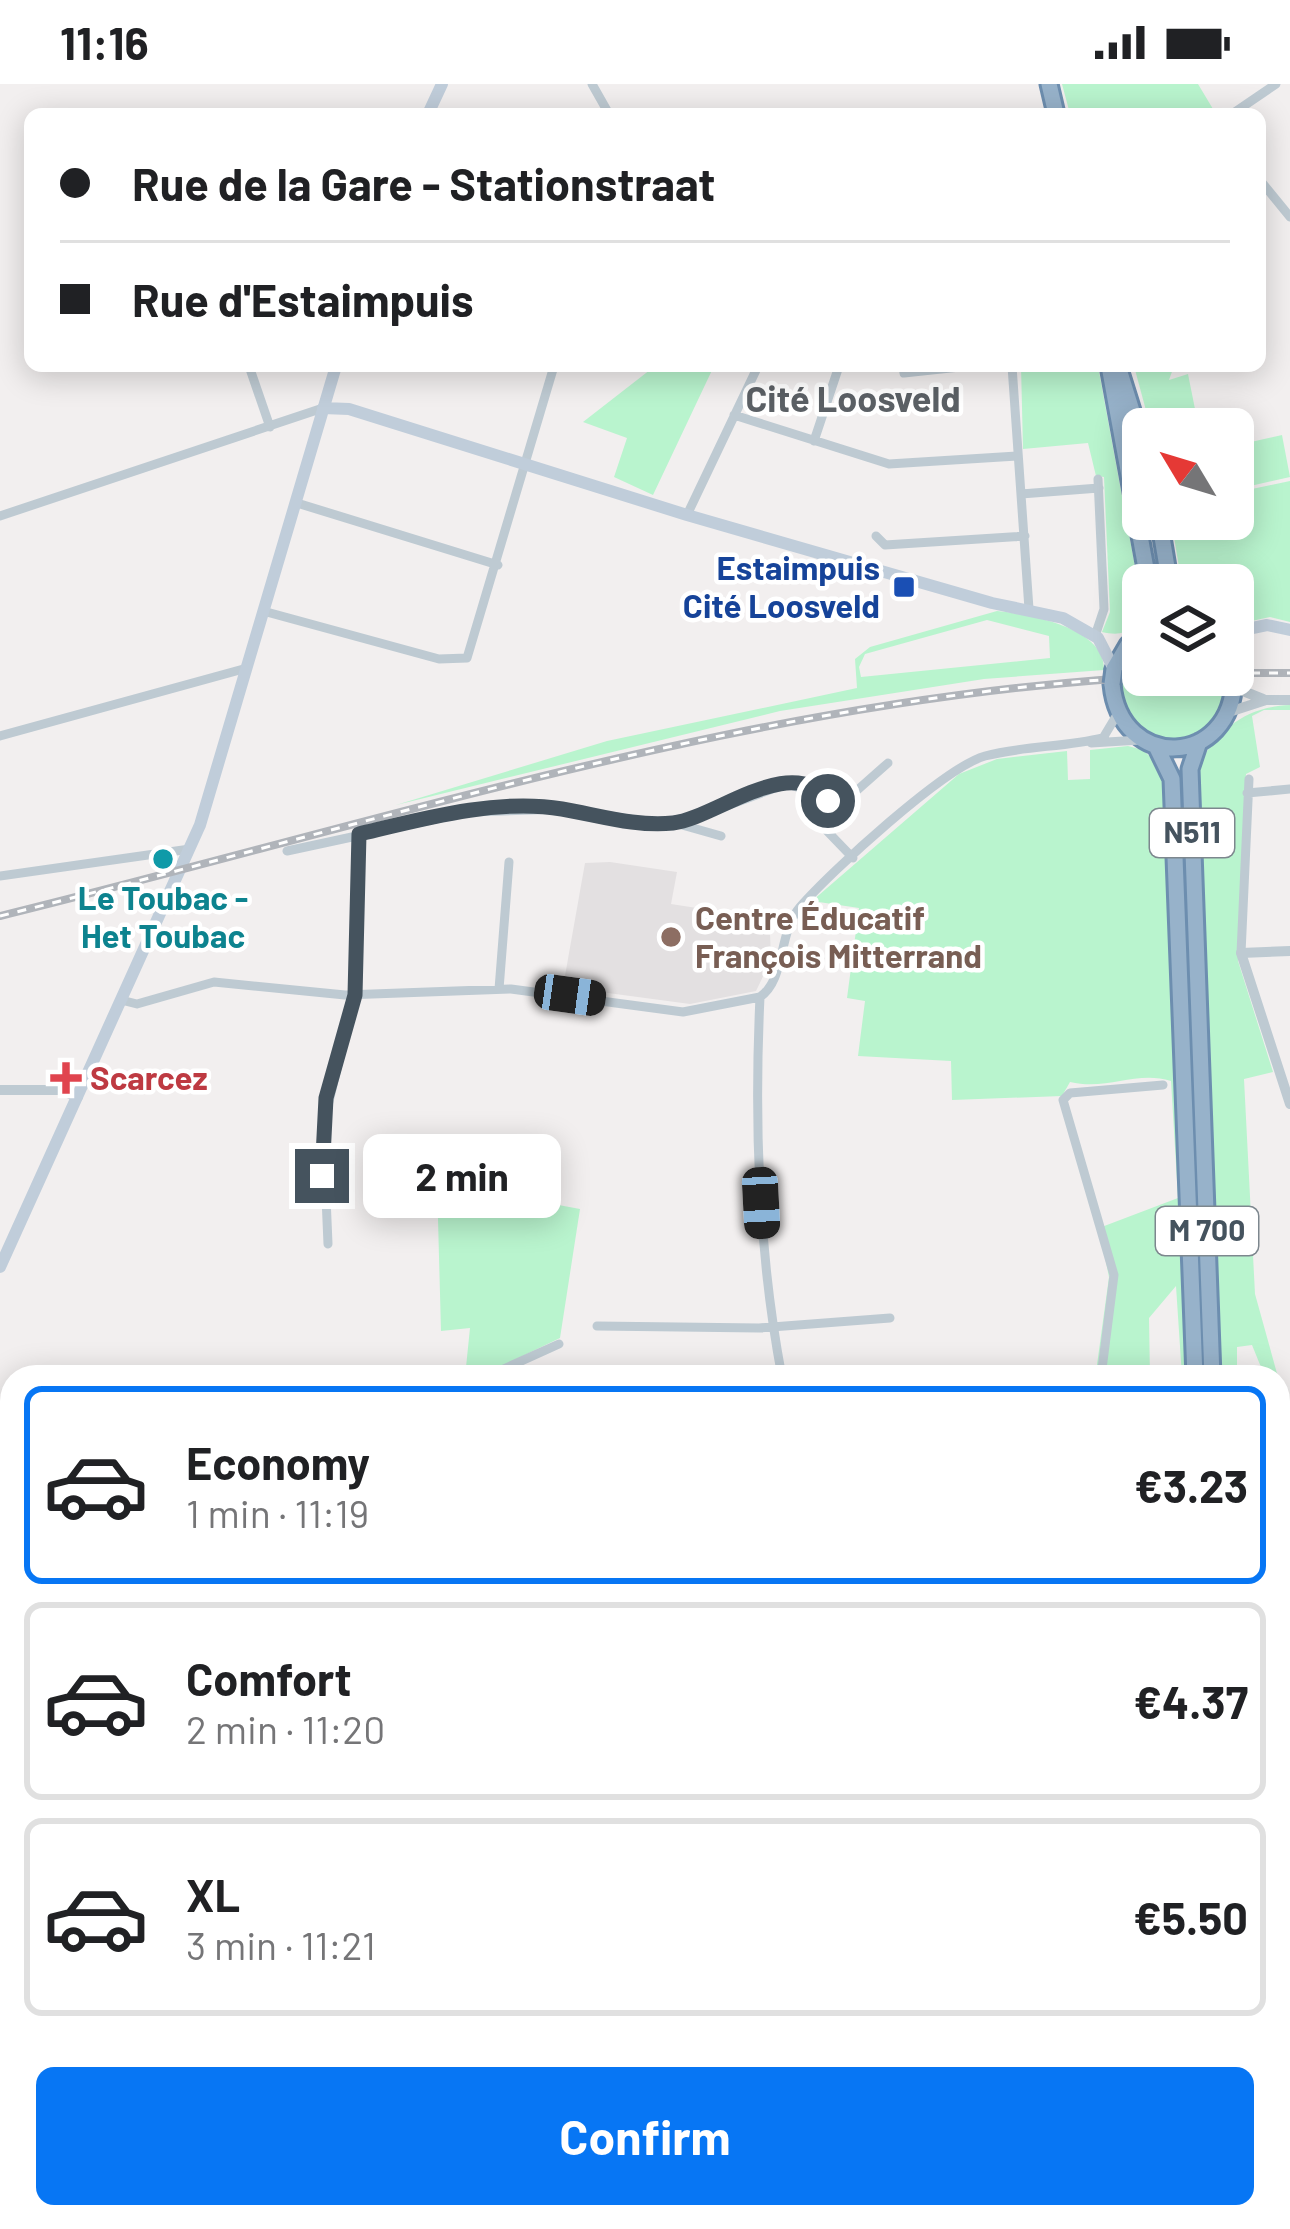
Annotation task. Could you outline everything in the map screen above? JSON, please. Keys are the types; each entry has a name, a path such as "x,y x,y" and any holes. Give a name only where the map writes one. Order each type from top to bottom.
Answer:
{"highway":[{"path":"1110,372 1145,564"},
{"path":"1120,372 1131,408"},
{"path":"1122,662 1113,676 1118,713 1149,743 1199,742 1229,712 1231,696"},
{"name":"N511","path":"1194,1085 1190,769 1199,742"},
{"name":"N511","path":"1149,743 1172,779 1194,1085"},
{"name":"M 700","path":"1194,1085 1195,1365"},
{"name":"M 700","path":"1194,1085 1211,1365"}],"main road":[{"path":"0,1267 190,849 334,372"},
{"path":"323,408 349,409 687,514 1063,618 1096,637 1122,637"},
{"path":"1254,627 1290,630"},
{"path":"1096,637 1113,676"}],"street":[{"path":"1241,108 1276,84"},
{"path":"1266,187 1290,217"},
{"path":"251,372 270,427"},
{"path":"263,611 440,659 464,660 498,566 552,372"},
{"path":"687,514 755,372"},
{"path":"814,441 837,372"},
{"path":"1012,372 1029,609"},
{"path":"0,516 323,408"},
{"path":"734,415 889,464 1018,456"},
{"path":"1022,494 1099,484 1104,610 1096,637"},
{"path":"297,503 498,566"},
{"path":"876,536 885,545 1025,536"},
{"path":"0,736 247,668"},
{"path":"1250,696 1290,700"},
{"path":"1229,712 1266,700"},
{"path":"121,1000 137,1004 214,982 355,995 499,989 683,1012 760,997 773,983 781,943 795,913 942,780 980,758 1103,738 1118,713"},
{"path":"1086,742 1149,743"},
{"path":"828,816 888,764"},
{"path":"1249,779 1241,953 1290,1104"},
{"path":"675,823 786,784 825,795 832,840 853,858"},
{"path":"1247,793 1290,789"},
{"path":"287,851 441,815 542,808 675,823 721,836"},
{"path":"328,1244 322,1176 324,1109 355,995 359,834"},
{"path":"0,876 190,849"},
{"path":"499,989 509,862"},
{"path":"1241,953 1290,951"},
{"path":"760,997 754,1090 780,1365"},
{"path":"1103,1365 1114,1274 1063,1100 1070,1093 1163,1085"},
{"path":"0,1090 60,1090 78,1096"},
{"path":"597,1326 773,1326 890,1318"},
{"path":"513,1365 560,1344"}],"shaded area":[{"name":"Centre Éducatif François Mitterrand","path":"585,863 677,872 671,904 729,913 728,926 770,933 771,960 756,991 690,1004 563,987"}],"green space":[{"path":"1062,84 1198,84 1212,108 1068,108"},
{"path":"647,372 711,372 653,495 614,477 627,438 583,422"},
{"path":"1021,372 1099,372 1122,496 1122,540 1130,540 1135,564 1122,564 1122,632 1116,634 1102,632 1110,612 1104,477 1096,476 1088,443 1023,449"},
{"path":"1136,372 1172,372 1169,380 1188,374 1195,408 1145,408"},
{"path":"1282,435 1290,477 1254,485 1254,441"},
{"path":"1290,481 1290,622 1270,617 1254,620 1254,564 1178,564 1174,540 1254,540 1254,489"},
{"path":"997,611 1027,615 1079,633 1101,655 1104,670 984,679 780,711 396,805 607,741 857,688 855,659 870,647","holes":["987,620 1049,636 1050,658 861,677 859,667 865,654"]},
{"path":"1124,696 1224,696 1213,723 1178,739 1158,737 1140,727"},
{"path":"1290,705 1290,710 1264,710 1252,716 1260,767 1246,774 1238,961 1273,1072 1244,1079 1255,1294 1275,1365 1260,1365 1252,1345 1237,1347 1237,1365 1219,1365 1196,770 1213,743 1234,723 1260,710"},
{"path":"1128,746 1143,750 1164,770 1189,1365 1181,1365 1176,1286 1149,1318 1150,1365 1097,1365 1109,1277 1099,1228 1178,1198 1171,1081 1070,1082 1062,1096 952,1100 951,1061 858,1056 865,1001 847,998 859,908 812,901 959,774 997,759 1067,751 1068,780 1090,779 1090,750"},
{"path":"437,1182 580,1209 560,1338 504,1365 466,1365 470,1328 441,1331"}],"railway":[{"path":"1254,673 1290,673"},
{"path":"0,916 588,765 737,733 886,705 1122,680"}],"place":[{"name":"Estaimpuis Cité Loosveld","path":"904,587"},
{"name":"Le Toubac - Het Toubac","path":"163,859"},
{"name":"Centre Éducatif François Mitterrand","path":"671,937"},
{"name":"Scarcez","path":"66,1078"}],"district":[{"name":"Cité Loosveld","path":"853,399"}],"route":[{"path":"322,1176 326,1098 355,995 359,834 441,815 542,808 675,823 786,784 814,789 828,801"}]}
